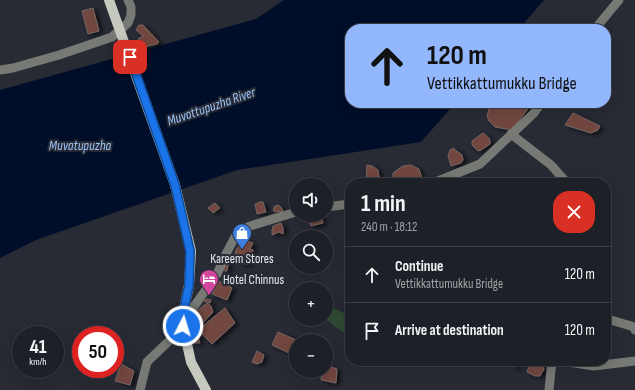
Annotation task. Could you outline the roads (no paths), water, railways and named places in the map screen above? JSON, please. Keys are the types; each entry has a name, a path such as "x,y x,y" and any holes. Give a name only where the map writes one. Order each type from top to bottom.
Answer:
{"main road":[{"path":"109,0 175,185 190,251 189,285 184,309 183,326 191,362 206,390"}],"street":[{"path":"0,70 14,68 59,55 112,37 128,23 131,15 131,8 128,0"},
{"path":"599,24 619,0"},
{"path":"445,178 480,164 538,108"},
{"path":"511,134 551,165 563,178"},
{"path":"333,206 345,205"},
{"path":"140,390 147,362 170,339 217,274 237,233 250,226 289,214"},
{"path":"611,320 634,327"},
{"path":"611,362 635,361"},
{"path":"549,390 551,366"}],"water":[{"name":"Muvatupuzha","path":"284,0 544,0 523,24 345,24 345,108 451,108 421,142 237,170 36,240 0,258 0,90 256,19"}],"place":[{"name":"Kareem Stores","path":"242,250"},
{"name":"Hotel Chinnus","path":"209,296"}],"water label":[{"name":"Muvattupuzha River","path":"211,106"}]}
